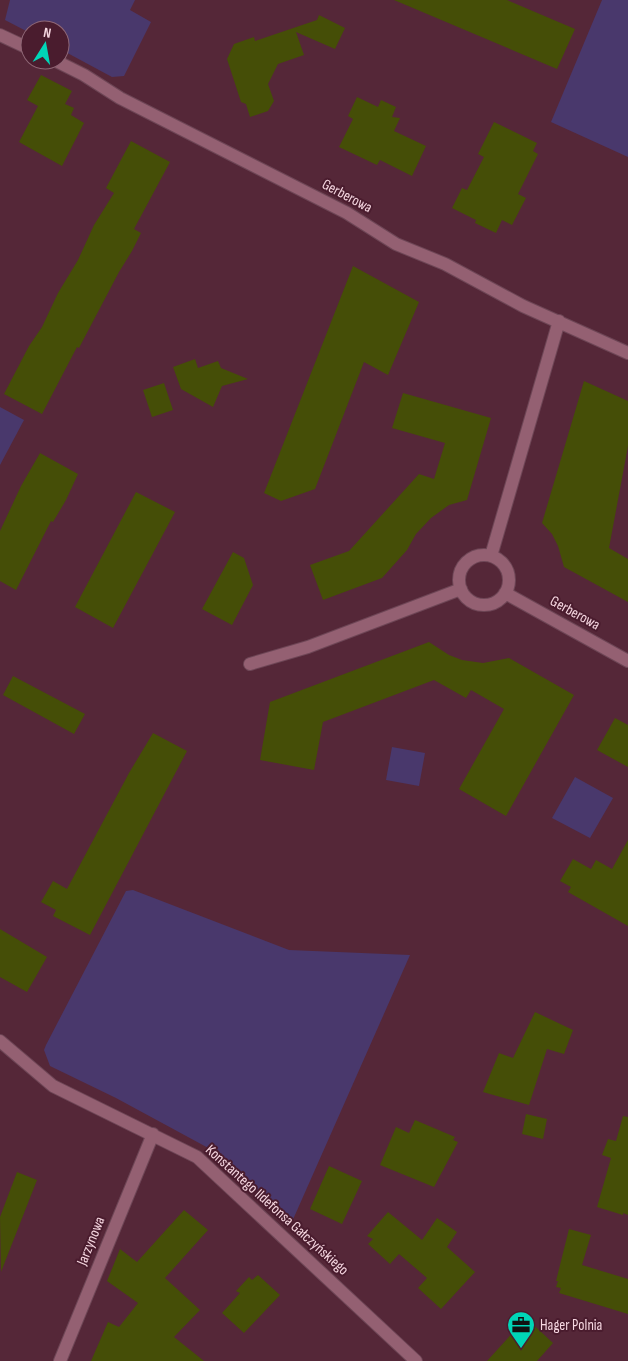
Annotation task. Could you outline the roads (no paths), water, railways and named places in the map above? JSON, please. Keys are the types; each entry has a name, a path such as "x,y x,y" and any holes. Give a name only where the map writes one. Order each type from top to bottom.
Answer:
{"street":[{"path":"0,35 20,44"},
{"name":"Gerberowa","path":"70,68 120,98 347,213 396,244 445,264 523,306 628,353"},
{"path":"491,556 558,322"},
{"path":"491,556 499,561 506,570 508,584 505,593 495,602 482,604 469,600 461,589 459,582 460,574 465,564 475,557 491,556"},
{"path":"250,664 308,647 461,589"},
{"name":"Gerberowa","path":"505,593 628,661"},
{"name":"Konstantego Ildefonsa Gałczyńskiego","path":"0,1041 52,1086 197,1157 416,1361"},
{"name":"Jarzynowa","path":"60,1361 152,1134"}],"place":[{"name":"Hager Polnia","path":"521,1349"}]}
